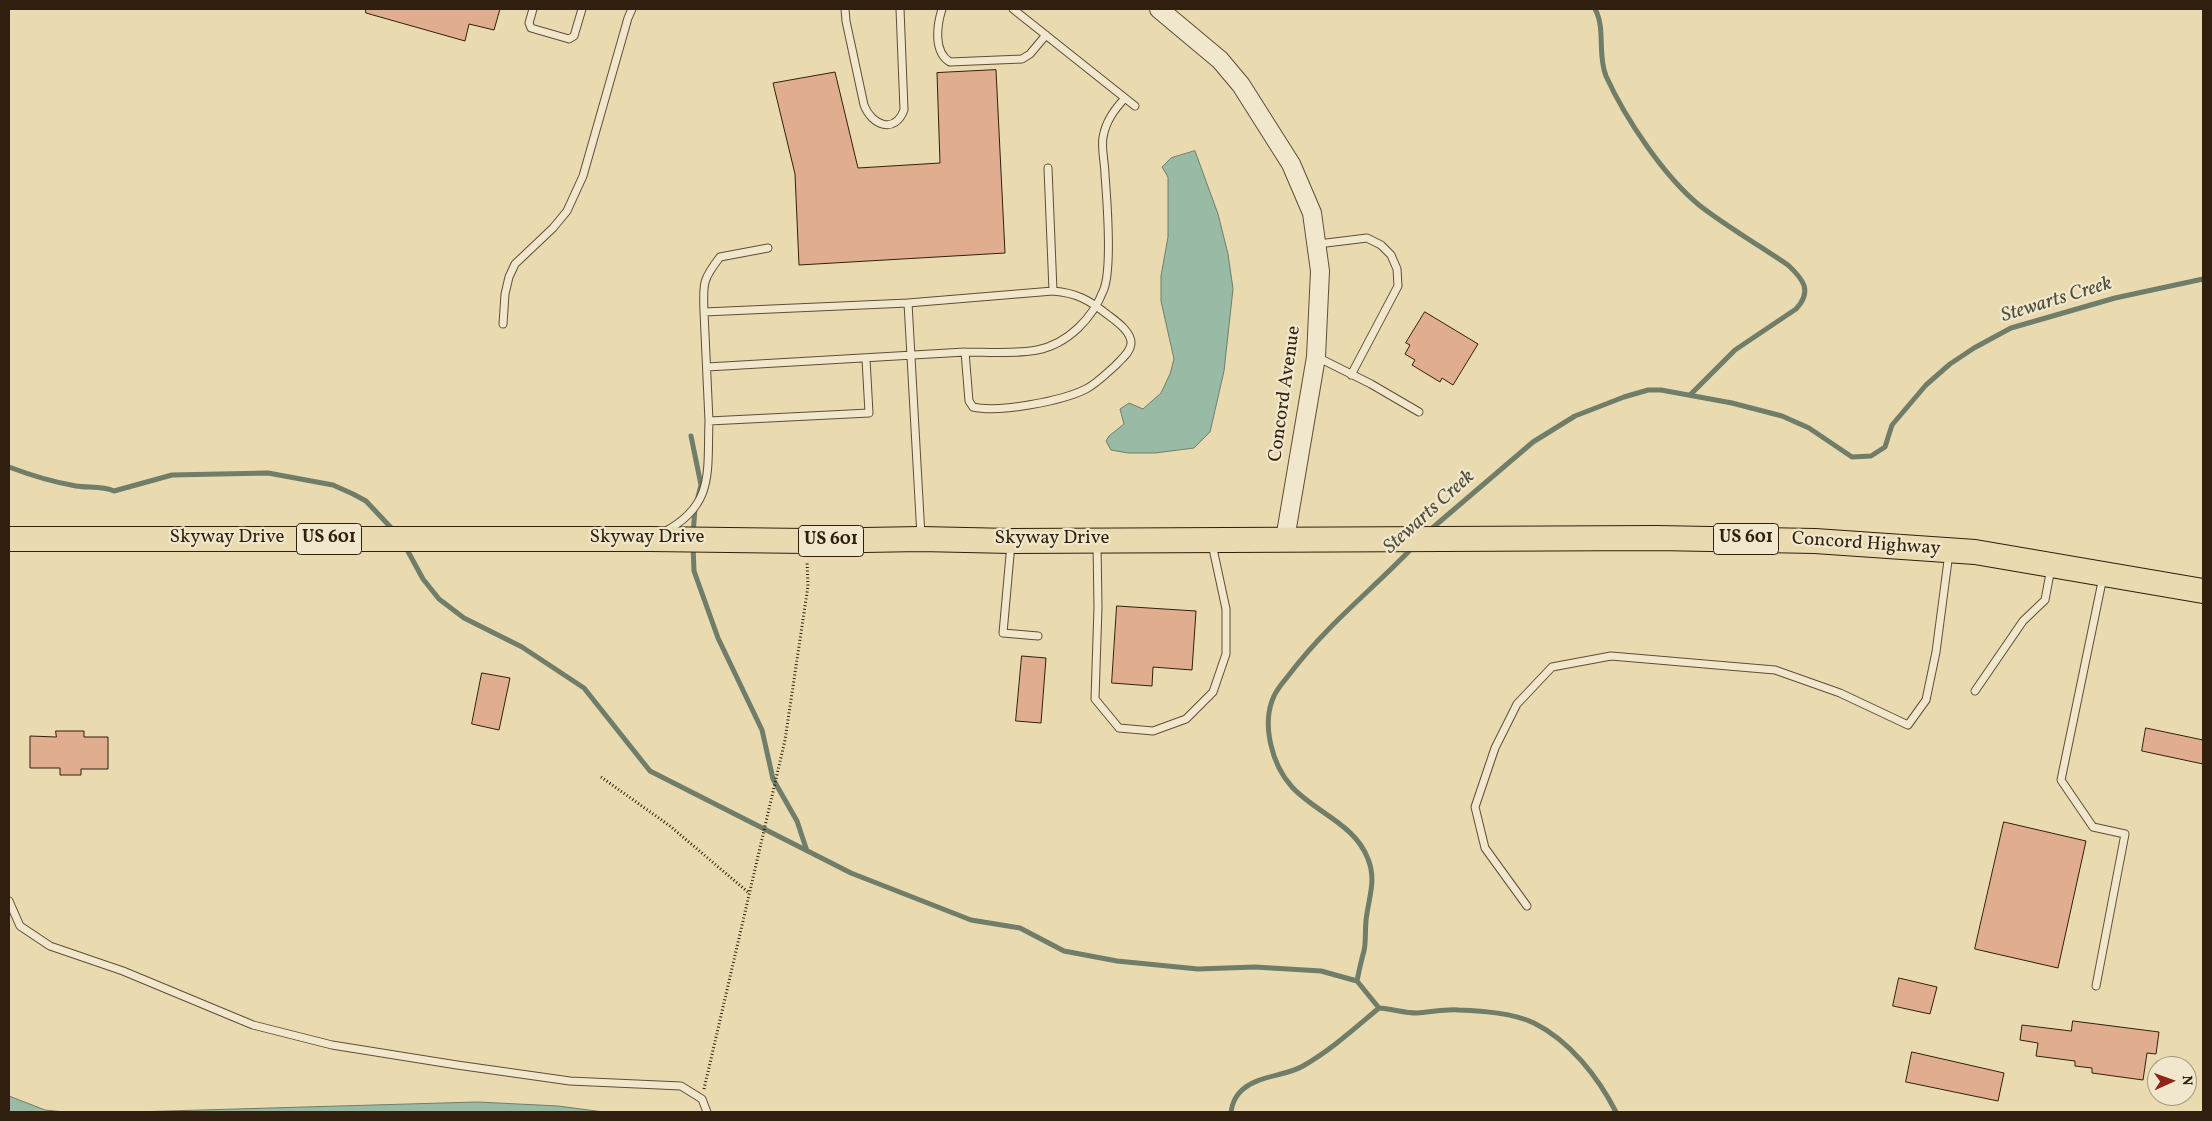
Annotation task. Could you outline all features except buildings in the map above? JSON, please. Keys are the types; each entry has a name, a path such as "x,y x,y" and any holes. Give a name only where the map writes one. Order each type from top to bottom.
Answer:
{"highway":[{"name":"Concord Highway","path":"1285,539 1666,538 1815,541 1974,552 2203,591"},
{"name":"Skyway Drive","path":"9,539 650,539 807,541 921,539 1012,541 1285,539"}],"street":[{"name":"Concord Avenue","path":"1159,9 1220,60 1241,85 1291,164 1312,213 1320,271 1316,357 1285,539"}],"lane":[{"path":"533,9 529,23 531,28 569,39 574,36 582,9"},
{"path":"503,324 504,294 515,264 552,228 566,211 583,176 632,9"},
{"path":"845,9 864,106 868,116 874,121 885,125 894,124 900,120 904,110 900,9"},
{"path":"942,9 937,35 944,59 950,62 1022,59 1030,54 1046,35"},
{"path":"1013,9 1135,106"},
{"path":"706,367 911,357 965,352 1036,350 1054,345 1069,337 1084,323 1105,288 1107,229 1103,140 1112,114 1125,98"},
{"path":"1048,168 1053,291"},
{"path":"1316,244 1367,238 1382,244 1391,255 1397,269 1398,286 1352,374"},
{"path":"650,539 678,524 700,503 705,488 709,421 703,290 707,274 720,257 768,248"},
{"path":"704,312 908,303 1053,291 1071,292 1095,305 1118,323 1129,334 1131,343 1126,355 1086,389 1028,405 979,409 973,407 969,401 965,352"},
{"path":"908,303 921,539"},
{"path":"1316,357 1352,374 1419,412"},
{"path":"709,421 869,413 866,359"},
{"path":"1097,540 1098,607 1094,699 1119,728 1153,731 1186,719 1213,692 1226,654 1226,609 1210,539"},
{"path":"1012,541 1004,633 1038,636"},
{"path":"1527,906 1485,848 1475,808 1495,748 1518,704 1552,667 1611,656 1775,670 1840,693 1908,725 1926,700 1936,652 1950,551"},
{"path":"1975,691 2023,621 2045,600 2051,565"},
{"path":"2096,986 2125,834 2093,827 2060,780 2104,574"},
{"path":"9,902 20,926 50,946 123,971 253,1025 332,1046 466,1067 570,1081 681,1086 702,1099 707,1112"}],"path":[{"path":"702,1099 785,740 808,586 807,541"},
{"path":"601,777 670,826 749,893"}],"shaded area":[{"path":"1195,151 1218,214 1228,254 1233,289 1224,371 1210,432 1194,448 1155,453 1128,453 1111,450 1106,441 1109,436 1124,424 1120,409 1129,403 1143,409 1161,393 1170,374 1174,359 1161,301 1161,276 1168,237 1168,177 1162,167 1171,158"},
{"path":"9,1096 45,1110 65,1112 9,1112"},
{"path":"478,1102 558,1106 604,1112 133,1112"}],"waterway":[{"path":"1595,9 1600,25 1603,68 1623,110 1646,145 1685,193 1721,221 1788,265 1802,280 1804,286 1804,296 1796,309 1735,350 1690,395"},
{"name":"Stewarts Creek","path":"1430,530 1533,442 1575,416 1624,397 1648,390 1661,390 1732,403 1782,416 1809,428 1852,457 1871,456 1885,447 1892,425 1926,385 1950,364 1974,348 2011,328 2115,298 2203,279"},
{"path":"691,436 701,485 698,497"},
{"path":"9,467 76,486 105,488 114,491 172,475 268,473 333,485 353,494 366,501 396,533"},
{"path":"693,535 695,508"},
{"path":"405,546 423,579 439,599 464,618 522,647 584,688 650,771 851,873 971,920 1020,928 1064,951 1117,961 1198,969 1255,967 1321,971 1357,981"},
{"path":"693,546 694,571 718,638 762,730 773,779 797,821 807,851"},
{"name":"Stewarts Creek","path":"1413,547 1320,638 1278,689 1270,707 1269,719 1269,731 1274,756 1285,778 1292,787 1345,828 1362,847 1368,859 1371,867 1372,882 1366,921 1365,948 1357,981 1379,1008 1417,1013 1443,1010 1488,1012 1517,1017 1534,1023 1559,1040 1582,1061 1601,1086 1616,1112"},
{"path":"1231,1112 1237,1096 1247,1086 1262,1079 1303,1066 1333,1046 1379,1008"}]}
